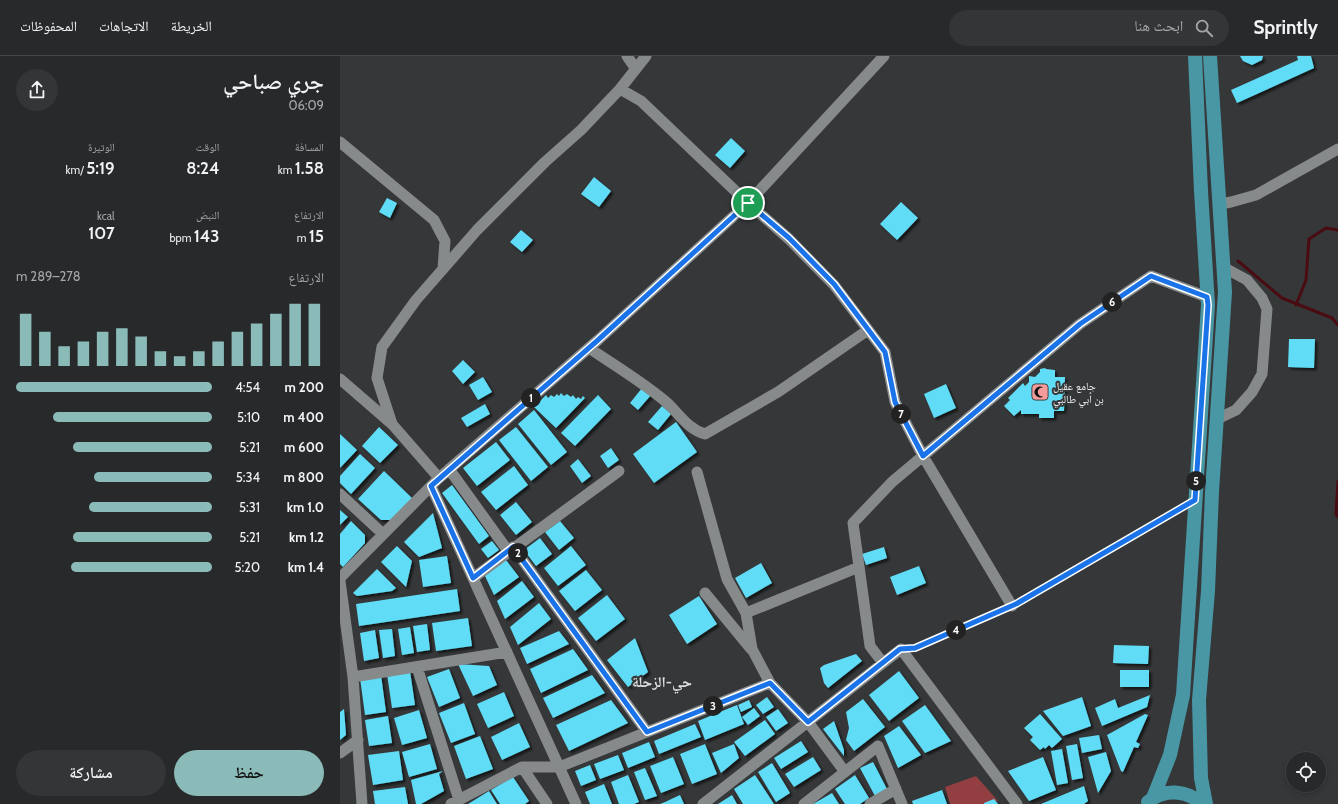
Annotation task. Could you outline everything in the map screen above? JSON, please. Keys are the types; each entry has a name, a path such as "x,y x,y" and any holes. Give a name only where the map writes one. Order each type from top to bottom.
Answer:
{"main road":[{"path":"1149,801 1170,755 1183,695 1208,305 1195,56"},
{"path":"1206,804 1201,778 1199,700 1208,591 1225,292 1210,56"},
{"path":"1149,801 1167,793 1182,793 1196,798 1202,804"}],"street":[{"path":"627,56 636,68"},
{"path":"392,424 377,378 382,347 416,300 477,230 545,162 581,130 620,89 646,56"},
{"path":"340,578 439,478 589,348 748,203 884,56"},
{"path":"620,89 641,101 748,203 789,238 834,284 885,352 895,402 923,456 1012,606"},
{"path":"340,142 434,220 445,241 443,270"},
{"path":"1220,204 1256,195 1338,149"},
{"path":"1217,419 1236,410 1252,392 1262,374 1267,309 1262,298 1248,280 1223,267"},
{"path":"883,662 870,646 853,523 892,482 1080,324 1151,276 1207,297"},
{"path":"589,348 645,386 666,402 697,432 704,434 778,392 868,330"},
{"path":"340,379 392,424 439,478"},
{"path":"449,469 647,732"},
{"path":"473,578 510,549 619,471"},
{"path":"697,472 727,579 746,613 752,649"},
{"path":"431,486 576,804"},
{"path":"340,494 383,534"},
{"path":"746,613 859,567"},
{"path":"340,581 353,677 362,804"},
{"path":"705,593 752,649 770,683 808,722 845,772"},
{"path":"703,804 900,649 1017,804"},
{"path":"353,677 507,652"},
{"path":"417,667 455,802 522,767 559,767 770,683"},
{"path":"340,752 358,740"},
{"path":"804,804 878,746 902,804"},
{"path":"522,767 547,804"},
{"path":"870,804 896,789"}],"path":[{"path":"900,649 915,648 1012,606 1195,500"}],"shaded area":[{"path":"976,776 998,801 989,804 950,804 945,787"}],"building":[{"path":"1240,56 1263,56 1262,60 1252,65 1243,61"},
{"path":"1297,56 1311,56 1314,68 1237,103 1231,90 1298,60"},
{"path":"731,138 745,151 730,168 715,155"},
{"path":"594,177 611,191 599,207 581,194"},
{"path":"387,198 397,203 390,218 379,212"},
{"path":"901,202 918,218 897,240 880,224"},
{"path":"521,230 533,240 522,252 510,242"},
{"path":"1289,339 1315,339 1314,368 1288,367"},
{"path":"463,360 475,372 463,384 452,371"},
{"name":"جامع عقيل بن أبي طالبي","path":"1045,368 1055,370 1055,377 1065,377 1064,411 1054,411 1054,418 1039,418 1039,414 1021,414 1021,410 1014,416 1004,406 1010,400 1008,398 1023,383 1025,386 1029,382 1029,376 1035,377 1040,372 1040,369"},
{"path":"483,377 492,392 478,400 469,385"},
{"path":"946,384 956,408 934,418 924,394"},
{"path":"642,388 651,395 638,410 630,403"},
{"path":"561,393 564,396 567,394 571,397 573,395 576,399 578,397 581,399 583,396 585,398 556,428 534,407 546,395 548,398 551,395 554,397 557,394 559,396"},
{"path":"598,395 611,409 575,446 561,433"},
{"path":"485,404 490,414 467,427 461,418"},
{"path":"662,406 671,414 658,430 648,422"},
{"path":"534,410 567,452 551,465 518,424"},
{"path":"676,422 697,452 654,483 633,454"},
{"path":"379,427 398,445 380,463 362,446"},
{"path":"516,427 548,467 531,481 499,440"},
{"path":"340,434 357,450 340,468"},
{"path":"496,442 510,460 477,486 463,468"},
{"path":"611,448 619,460 608,468 600,456"},
{"path":"360,454 375,468 351,494 340,483 340,476"},
{"path":"578,459 591,476 582,483 570,466"},
{"path":"514,466 528,485 496,510 481,492"},
{"path":"384,471 412,498 391,520 381,520 358,499"},
{"path":"452,485 489,536 479,544 442,493"},
{"path":"516,502 532,522 516,535 500,515"},
{"path":"340,510 348,517 340,525"},
{"path":"433,513 442,548 419,557 404,542"},
{"path":"351,521 365,535 365,543 343,567 340,564 340,534"},
{"path":"560,521 574,538 559,550 545,532"},
{"path":"540,538 552,554 536,566 524,550"},
{"path":"492,541 499,550 488,558 481,549"},
{"path":"397,546 412,561 406,587 381,562"},
{"path":"571,546 586,565 558,586 544,568"},
{"path":"884,547 887,558 866,565 862,554"},
{"path":"447,556 451,583 423,587 419,560"},
{"path":"506,560 519,577 494,595 485,576"},
{"path":"761,563 772,583 746,598 735,578"},
{"path":"919,566 926,583 897,595 890,577"},
{"path":"377,569 396,588 392,591 357,596 353,593"},
{"path":"586,570 602,590 575,611 559,591"},
{"path":"522,581 534,597 505,619 497,601"},
{"path":"457,589 460,611 359,626 356,604"},
{"path":"607,595 625,619 596,641 578,618"},
{"path":"699,596 717,624 687,644 669,615"},
{"path":"539,603 551,619 518,645 510,627"},
{"path":"468,618 472,646 436,651 432,623"},
{"path":"427,624 430,650 417,652 413,626"},
{"path":"410,627 414,653 402,655 398,629"},
{"path":"392,629 395,656 383,658 379,630"},
{"path":"375,630 379,658 364,661 360,633"},
{"path":"559,631 569,644 527,664 520,648"},
{"path":"635,638 648,672 628,687 607,660"},
{"path":"1114,645 1149,646 1148,664 1113,663"},
{"path":"573,649 588,670 541,693 530,669"},
{"path":"856,654 862,661 828,688 824,683 820,668 824,665"},
{"path":"458,664 489,666 497,685 473,696"},
{"path":"449,669 460,698 439,707 427,677"},
{"path":"1120,670 1149,670 1149,687 1120,687"},
{"path":"410,671 415,705 392,708 387,674"},
{"path":"899,671 919,698 889,721 869,695"},
{"path":"381,675 386,712 365,715 360,678"},
{"path":"592,675 605,693 553,718 543,698"},
{"path":"504,692 514,716 488,728 477,704"},
{"path":"1150,695 1147,707 1102,726 1095,708 1115,699 1118,708"},
{"path":"767,697 774,707 763,714 756,705"},
{"path":"1082,697 1091,726 1063,736 1043,711"},
{"path":"863,699 885,727 854,751 846,740 849,728 846,712"},
{"path":"611,700 628,723 569,751 556,725"},
{"path":"749,700 752,707 741,712 738,705"},
{"path":"464,703 475,734 451,743 439,713"},
{"path":"737,705 744,724 705,740 698,721"},
{"path":"925,705 951,741 925,753 902,721"},
{"path":"754,708 760,716 748,725 742,717"},
{"path":"344,709 346,735 340,740 340,712"},
{"path":"778,709 788,723 776,731 766,717"},
{"path":"419,710 427,738 402,745 394,718"},
{"path":"1040,714 1062,739 1052,748 1049,745 1045,749 1044,747 1040,750 1030,740 1033,737 1024,728"},
{"path":"1145,714 1148,715 1136,742 1140,744 1138,748 1134,747 1123,772 1121,771 1107,735"},
{"path":"388,716 392,743 369,746 365,720"},
{"path":"765,720 775,734 745,756 734,742"},
{"path":"834,721 844,750 844,756 823,729"},
{"path":"519,723 530,747 502,760 491,737"},
{"path":"695,724 701,737 659,754 654,741"},
{"path":"899,726 921,755 898,768 884,736"},
{"path":"1099,735 1102,749 1082,753 1079,738"},
{"path":"480,736 493,769 466,779 454,746"},
{"path":"801,741 808,752 781,769 774,758"},
{"path":"649,742 655,757 628,768 622,753"},
{"path":"430,744 437,769 409,777 402,752"},
{"path":"705,744 717,774 692,784 680,754"},
{"path":"734,744 739,758 721,773 712,753"},
{"path":"1077,744 1083,778 1072,780 1066,746"},
{"path":"1062,749 1068,783 1057,785 1051,751"},
{"path":"399,751 403,780 373,785 368,755"},
{"path":"1106,752 1111,771 1098,793 1088,757"},
{"path":"618,755 624,770 600,779 594,764"},
{"path":"673,757 684,784 661,793 650,766"},
{"path":"813,757 821,770 794,787 785,774"},
{"path":"1043,757 1056,790 1029,801 1008,771"},
{"path":"873,762 887,789 875,796 860,768"},
{"path":"772,763 790,793 776,802 758,772"},
{"path":"590,765 596,780 581,786 575,771"},
{"path":"645,768 657,796 645,800 634,772"},
{"path":"443,771 439,774 444,791 421,804 416,804 411,780"},
{"path":"628,775 639,802 634,804 619,804 611,782"},
{"path":"755,775 774,804 743,804 734,789"},
{"path":"855,775 869,798 860,804 845,804 835,789"},
{"path":"513,777 529,801 525,804 500,804 491,790"},
{"path":"604,784 612,804 590,804 585,792"},
{"path":"1084,786 1088,801 1084,804 1041,804"},
{"path":"405,787 408,804 375,804 373,791"},
{"path":"942,790 947,804 913,804 912,801"},
{"path":"489,791 497,804 468,804"},
{"path":"832,793 839,804 813,804"},
{"path":"680,795 684,804 660,804 665,802"},
{"path":"732,795 737,804 718,804"},
{"path":"994,799 998,804 984,804 984,803"}],"waterway":[{"path":"1296,305 1306,280 1309,239 1326,228 1338,230"},
{"path":"1238,261 1282,298 1332,318 1338,325"},
{"path":"1338,481 1336,514 1338,517"}],"place":[{"name":"جامع عقيل بن أبي طالبي","path":"1040,392"}],"district":[{"name":"حي-الزحلة","path":"662,682"}],"route":[{"path":"748,203 789,238 834,284 885,352 895,402 923,456 1080,324 1151,276 1207,297 1208,305 1195,500 1016,604 915,648 900,649 808,722 770,683 647,732 513,547 473,578 431,486 598,340 748,203"}]}
